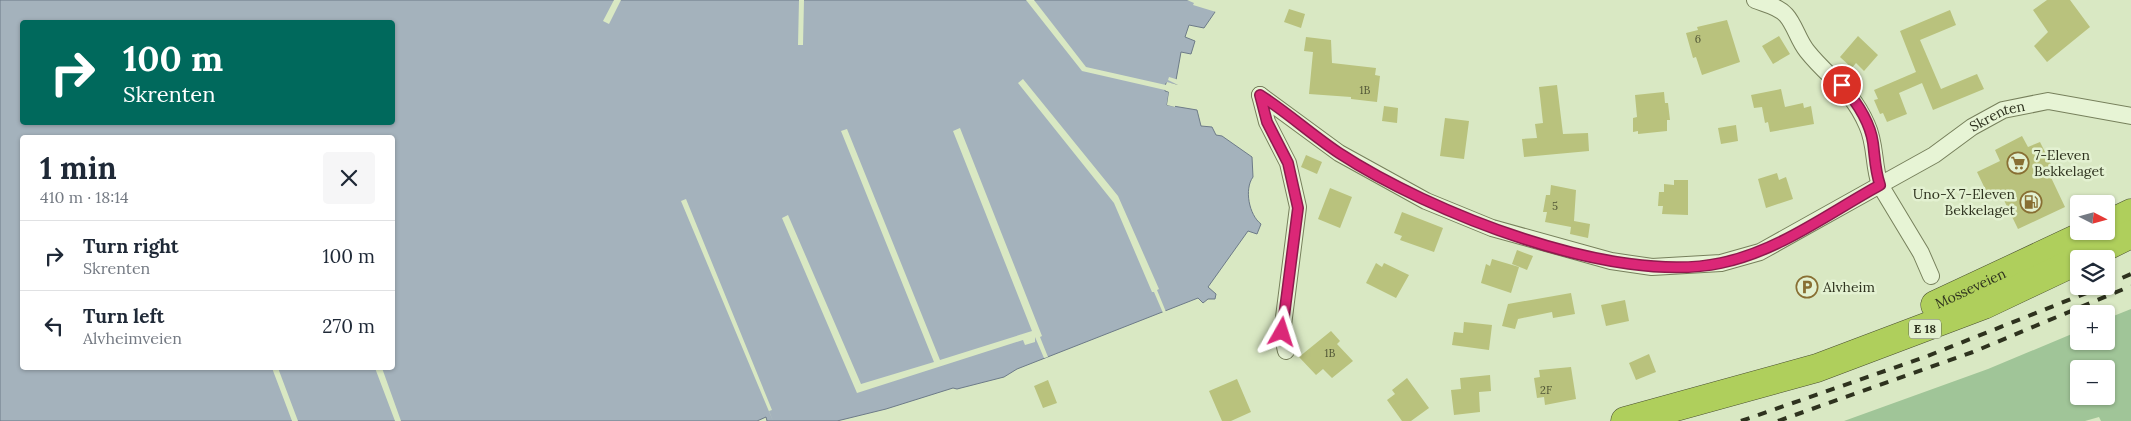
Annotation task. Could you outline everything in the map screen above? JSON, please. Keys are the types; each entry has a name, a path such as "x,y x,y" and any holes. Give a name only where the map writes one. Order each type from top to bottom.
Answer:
{"highway":[{"path":"2115,221 2131,213"},
{"name":"Mosseveien","path":"2098,250 2131,234"},
{"name":"Mosseveien","path":"1765,381 1811,354 1925,310 2074,240"},
{"name":"Mosseveien","path":"1625,421 1817,368 1984,305 2070,264"},
{"name":"E 18","path":"1925,310 1960,273"}],"street":[{"path":"1754,0 1774,7 1786,15 1808,52 1852,97 1868,126 1872,141 1875,169 1880,185 1921,253 1931,276"},
{"name":"Skrenten","path":"1286,351 1282,332 1298,208 1288,163 1267,122 1260,95 1339,153 1426,202 1492,228 1542,243 1627,264 1652,267 1701,266 1721,263 1760,252 1934,155 1988,117 2003,110 2048,101 2131,116"}],"green space":[{"path":"2131,309 2131,421 2101,421 2099,417 2085,421 1844,421 1988,369 2070,335 2070,350 2115,350 2115,315"}],"shaded area":[{"path":"0,0 1216,0 1215,12 1204,28 1189,25 1185,37 1195,41 1191,54 1181,52 1176,80 1178,85 1166,83 1165,91 1169,92 1167,105 1197,110 1201,126 1212,127 1216,135 1222,136 1252,157 1253,177 1250,182 1248,195 1253,215 1261,224 1257,234 1248,231 1208,287 1216,294 1215,299 1208,299 1203,303 1198,298 1017,369 1004,377 957,389 953,388 886,409 837,421 767,421 766,417 757,421 0,421"}],"pier":[{"path":"614,0 621,0 609,24 603,21"},
{"path":"799,0 804,0 803,45 798,45"},
{"path":"1026,0 1034,0 1086,67 1166,85 1167,82 1178,85 1168,80 1169,77 1179,80 1179,87 1169,86 1168,89 1171,92 1170,103 1175,104 1175,107 1167,105 1169,92 1165,90 1082,71"},
{"path":"1187,0 1218,0 1218,7 1216,12 1193,5 1194,3"},
{"path":"1023,79 1118,196 1159,289 1157,290 1166,312 1163,313 1154,292 1152,292 1114,203 1018,83"},
{"path":"960,128 1042,336 1040,337 1048,357 1044,358 1035,337 1035,342 1025,345 1023,340 857,393 782,218 788,215 861,384 934,362 841,131 847,129 940,360 1032,331 953,131"},
{"path":"686,199 772,410 769,411 773,421 681,201"},
{"path":"273,370 279,370 298,421 292,421"},
{"path":"376,370 383,370 401,421 395,421"}],"building":[{"path":"2047,0 2070,0 2090,27 2047,62 2034,46 2048,32 2033,10"},
{"path":"1289,9 1305,14 1301,28 1284,22"},
{"path":"1950,10 1956,25 1920,40 1941,89 1977,74 1984,89 1933,110 1922,83 1899,93 1907,114 1887,122 1883,113 1880,114 1874,100 1878,99 1874,90 1916,72 1900,31"},
{"path":"1727,20 1740,62 1702,75 1696,57 1693,58 1686,33 1698,30 1697,27"},
{"path":"1779,36 1790,54 1773,64 1762,46"},
{"path":"1858,36 1878,55 1864,71 1856,63 1852,68 1840,57"},
{"path":"1306,37 1331,40 1332,63 1376,68 1375,75 1380,76 1377,102 1351,99 1351,97 1309,94 1313,52 1304,51"},
{"path":"1557,85 1563,134 1588,133 1589,151 1524,157 1522,139 1537,138 1535,124 1543,123 1539,87"},
{"path":"1781,89 1785,107 1803,103 1804,108 1811,106 1814,124 1770,132 1768,122 1765,123 1762,107 1754,108 1751,95"},
{"path":"1664,92 1665,103 1668,103 1670,120 1667,120 1667,131 1638,134 1638,131 1633,132 1633,118 1637,117 1635,95"},
{"path":"1384,106 1398,108 1397,123 1382,121"},
{"path":"1445,118 1469,121 1464,159 1440,156"},
{"path":"1736,125 1738,141 1721,144 1718,128"},
{"path":"2022,136 2028,147 2040,142 2052,166 2047,169 2065,207 2018,229 2000,192 1989,197 1977,172 2000,161 1995,150"},
{"path":"1306,155 1322,162 1317,174 1301,167"},
{"path":"1777,173 1779,180 1786,177 1793,199 1766,208 1758,179"},
{"path":"1674,180 1688,180 1688,215 1662,214 1663,206 1658,206 1659,192 1664,192 1664,184 1674,185"},
{"path":"1551,185 1576,190 1574,221 1590,224 1588,238 1570,234 1571,227 1545,222 1547,212 1543,212 1546,195 1550,195"},
{"path":"1330,188 1352,197 1340,228 1318,219"},
{"path":"1402,212 1443,228 1434,252 1400,240 1402,236 1394,233"},
{"path":"1517,250 1533,256 1527,270 1512,264"},
{"path":"1492,259 1519,267 1511,293 1481,283 1486,264 1490,266"},
{"path":"1376,263 1382,267 1384,263 1409,275 1396,298 1366,283"},
{"path":"1571,293 1575,314 1553,318 1552,312 1518,319 1515,329 1502,326 1508,304"},
{"path":"1625,300 1629,321 1606,326 1601,305"},
{"path":"1464,322 1492,325 1489,350 1452,345 1454,332 1463,333"},
{"path":"1331,331 1340,341 1337,344 1353,361 1332,378 1323,369 1316,375 1299,357"},
{"path":"1649,354 1656,372 1636,380 1629,363"},
{"path":"1571,367 1576,399 1545,405 1544,397 1537,398 1534,378 1540,377 1539,370"},
{"path":"1490,375 1491,391 1479,392 1480,412 1454,415 1451,390 1461,389 1460,378"},
{"path":"1407,378 1429,408 1411,421 1402,421 1387,400 1395,394 1392,390"},
{"path":"1237,379 1251,412 1231,421 1222,421 1209,391"},
{"path":"1048,380 1057,403 1043,408 1034,386"}],"railway":[{"path":"2115,281 2131,274"},
{"path":"1778,421 1973,352 2131,286"},
{"path":"1741,421 1925,357 2081,295"}],"place":[{"name":"7-Eleven Bekkelaget","path":"2018,163"},
{"name":"Uno-X 7-Eleven Bekkelaget","path":"2031,202"},
{"name":"Alvheim","path":"1807,287"}],"route":[{"path":"1282,332 1298,208 1288,163 1273,137 1260,95 1278,106 1292,119 1339,153 1426,202 1492,228 1542,243 1611,261 1652,267 1701,266 1721,263 1760,252 1880,185 1875,169 1872,141 1868,126 1857,104 1842,85"}]}
